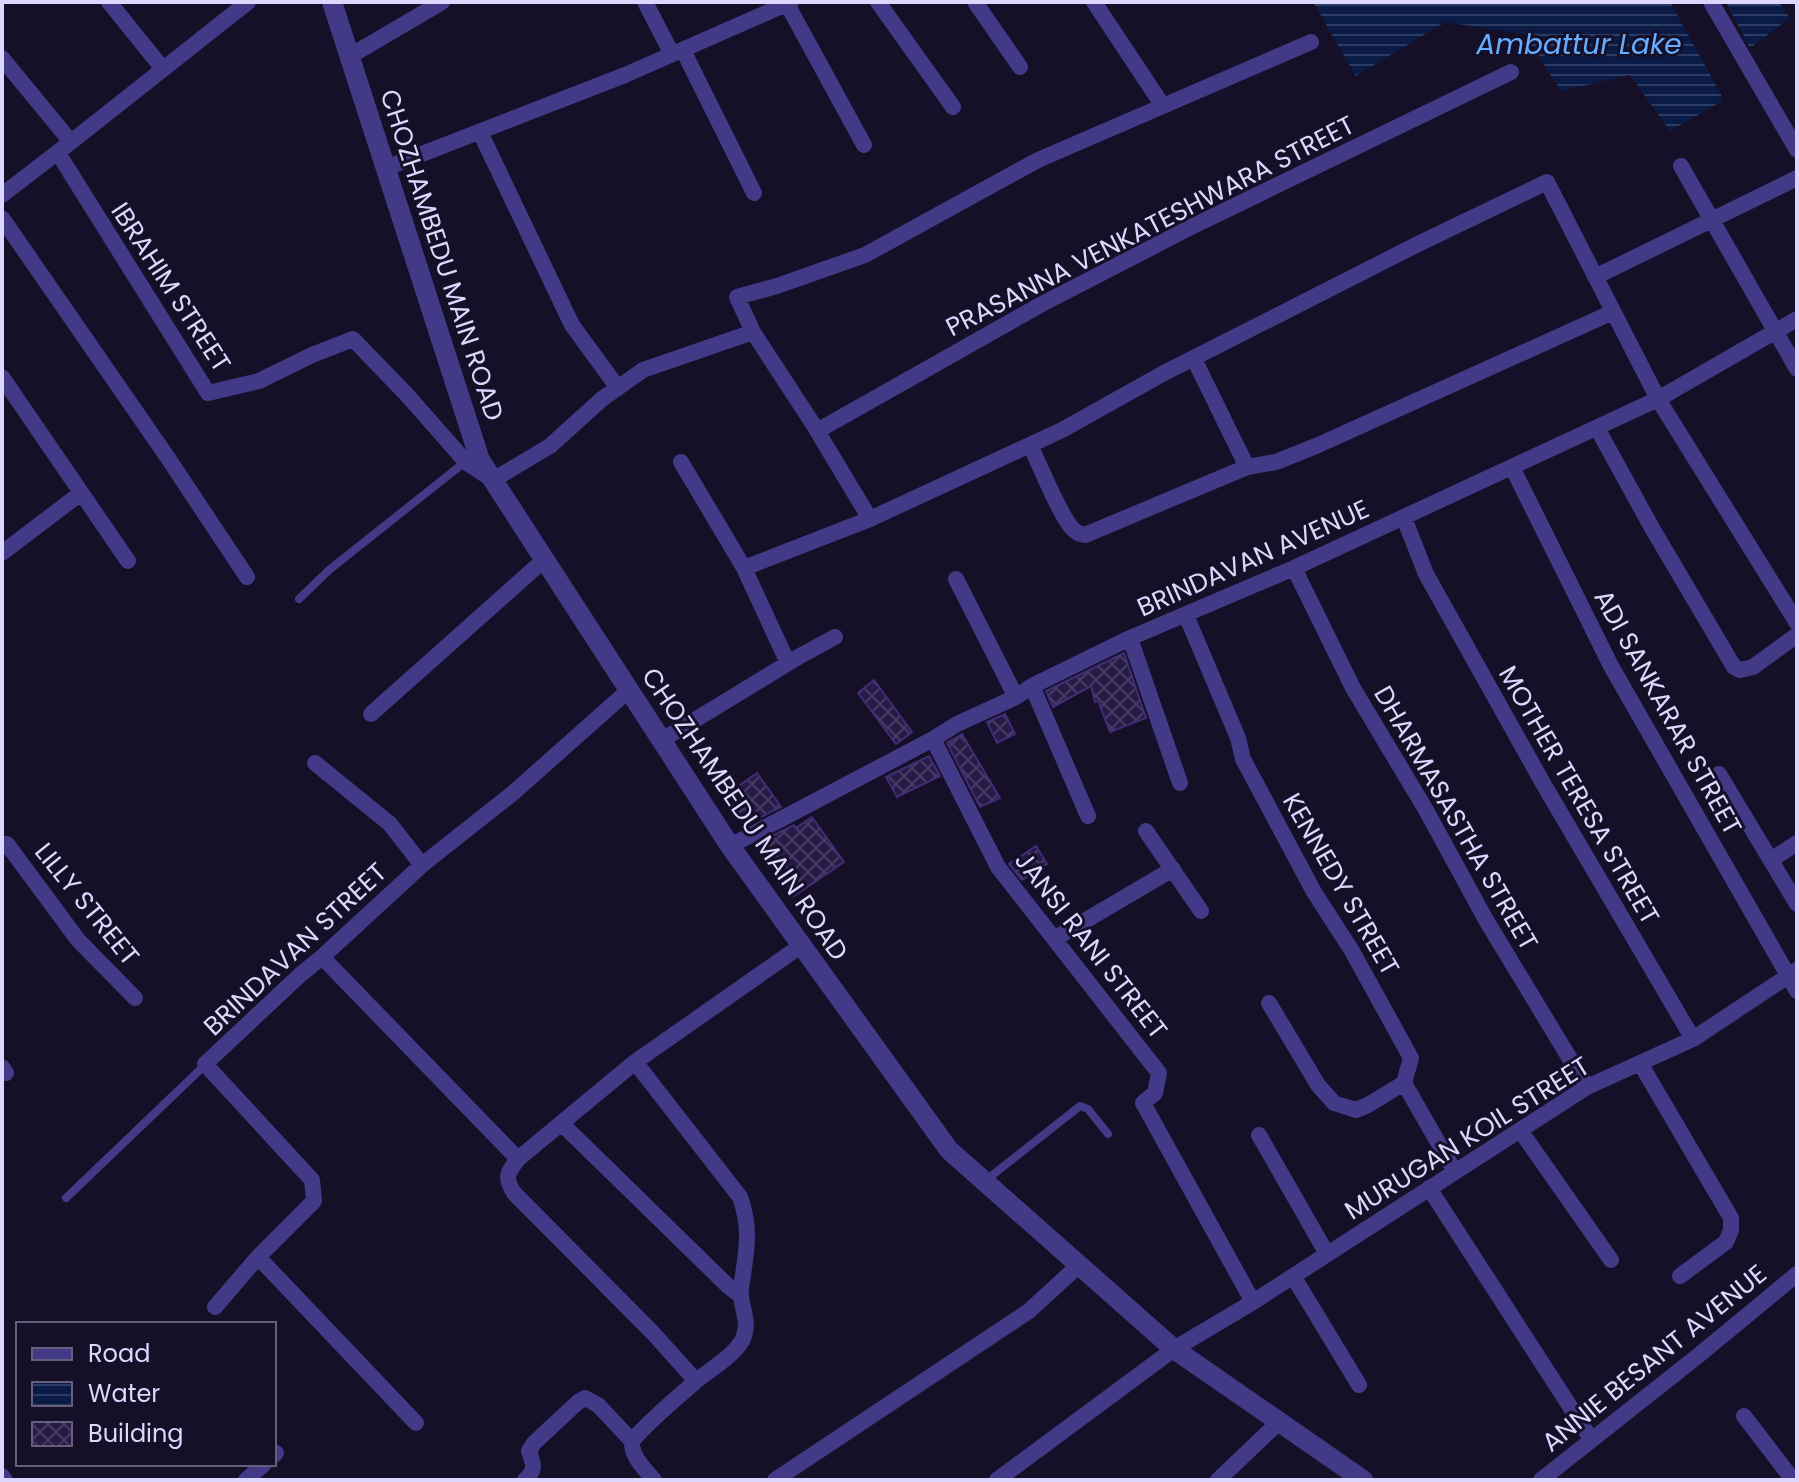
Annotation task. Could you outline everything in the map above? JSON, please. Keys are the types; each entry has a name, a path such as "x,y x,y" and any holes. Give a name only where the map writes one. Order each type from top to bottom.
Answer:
{"street":[{"path":"109,2 163,69"},
{"path":"2,195 248,2"},
{"name":"CHOZHAMBEDU MAIN ROAD","path":"332,2 480,460 730,846 949,1150 1174,1349 1363,1480"},
{"path":"350,56 442,2"},
{"path":"645,2 678,52 754,193"},
{"path":"878,2 953,107"},
{"path":"975,2 1020,67"},
{"path":"1094,2 1163,106"},
{"path":"1711,2 1797,150"},
{"path":"386,168 625,75 789,3 864,145"},
{"path":"870,519 753,332 737,297 865,255 1038,160 1311,42"},
{"path":"2,58 64,148"},
{"name":"PRASANNA VENKATESHWARA STREET","path":"817,431 1042,304 1193,226 1511,72"},
{"path":"480,132 572,325 618,388"},
{"name":"IBRAHIM STREET","path":"64,148 208,393 259,381 353,339 466,462 493,480"},
{"path":"1681,166 1797,369"},
{"path":"1595,277 1797,178"},
{"path":"744,568 870,519 1062,430 1164,373 1547,182 1658,399 1797,623"},
{"path":"2,218 247,577"},
{"path":"1030,445 1063,515 1071,528 1085,535 1247,467 1276,462 1316,446 1613,312"},
{"name":"BRINDAVAN AVENUE","path":"730,846 957,724 1130,638 1294,568 1658,399 1797,319"},
{"path":"493,480 550,446 602,399 643,370 753,332"},
{"path":"1194,359 1247,467"},
{"path":"2,377 128,561"},
{"path":"1597,428 1734,667 1740,670 1753,667 1797,635"},
{"path":"681,462 744,568 788,663"},
{"name":"ADI SANKARAR STREET","path":"1512,467 1611,666 1793,973 1797,991"},
{"path":"2,553 81,493"},
{"name":"MOTHER TERESA STREET","path":"1404,518 1426,574 1544,785 1693,1039"},
{"path":"371,714 545,559"},
{"name":"DHARMASASTHA STREET","path":"1294,568 1353,688 1426,810 1486,920 1587,1087"},
{"path":"956,579 1016,697"},
{"name":"KENNEDY STREET","path":"1186,615 1233,724 1243,759 1314,892 1352,951 1411,1058 1404,1083"},
{"path":"662,740 835,637"},
{"path":"1130,638 1180,783"},
{"path":"1032,686 1088,816"},
{"name":"BRINDAVAN STREET","path":"258,1257 314,1201 312,1180 205,1064 422,865 513,793 629,690"},
{"name":"JANSI RANI STREET","path":"933,739 998,867 1159,1073 1155,1093 1143,1103 1253,1302"},
{"name":"BRINDAVAN STREET","path":"315,763 390,824 422,865"},
{"path":"1719,774 1797,904"},
{"path":"1146,831 1201,911"},
{"path":"1771,860 1797,843"},
{"name":"LILLY STREET","path":"2,847 7,844 78,940 135,998"},
{"path":"1054,939 1173,869"},
{"path":"696,1381 653,1333 514,1193 507,1182 507,1174 518,1159 635,1062 802,945"},
{"path":"322,957 518,1159"},
{"name":"MURUGAN KOIL STREET","path":"997,1480 1174,1349 1253,1302 1587,1087 1693,1039 1793,973"},
{"path":"1269,1003 1318,1085 1334,1103 1356,1110 1404,1083 1455,1172"},
{"path":"635,1062 740,1197 747,1218 740,1295 747,1323 743,1341 632,1441 635,1456 654,1480"},
{"path":"1640,1063 1731,1218 1731,1230 1726,1242 1680,1276"},
{"path":"561,1123 740,1295"},
{"path":"1520,1130 1611,1260"},
{"path":"1259,1135 1327,1254"},
{"path":"1429,1188 1591,1439"},
{"path":"215,1307 258,1257 416,1423"},
{"path":"775,1480 1029,1311 1079,1265"},
{"name":"ANNIE BESANT AVENUE","path":"1541,1480 1797,1274"},
{"path":"1293,1276 1359,1385"},
{"path":"525,1480 533,1473 529,1451 534,1443 585,1398 598,1405 632,1441"},
{"path":"1744,1416 1793,1480"},
{"path":"1218,1480 1279,1422"},
{"path":"246,1480 261,1466"}],"lane":[{"path":"299,599 329,570 466,462"},
{"path":"66,1198 205,1064"},
{"path":"984,1181 1080,1106 1088,1109 1108,1134"}],"water":[{"name":"Ambattur Lake","path":"1313,2 1670,2 1724,100 1670,131 1630,75 1561,91 1524,34 1445,22 1356,76"},
{"name":"Ambattur Lake","path":"1726,2 1779,2 1790,18 1750,48"}],"building":[{"path":"1124,653 1146,718 1110,732 1098,701 1095,702 1091,686 1053,707 1046,691"},
{"path":"874,680 912,732 896,744 858,693"},
{"path":"1005,714 1015,734 997,743 987,722"},
{"path":"962,734 1000,798 980,807 947,743"},
{"path":"929,756 940,776 897,797 886,777"},
{"path":"757,773 781,807 747,824 726,795"},
{"path":"812,817 844,862 794,896 760,842 794,825 796,828"},
{"path":"1036,846 1047,864 1022,880 1009,864"}]}
